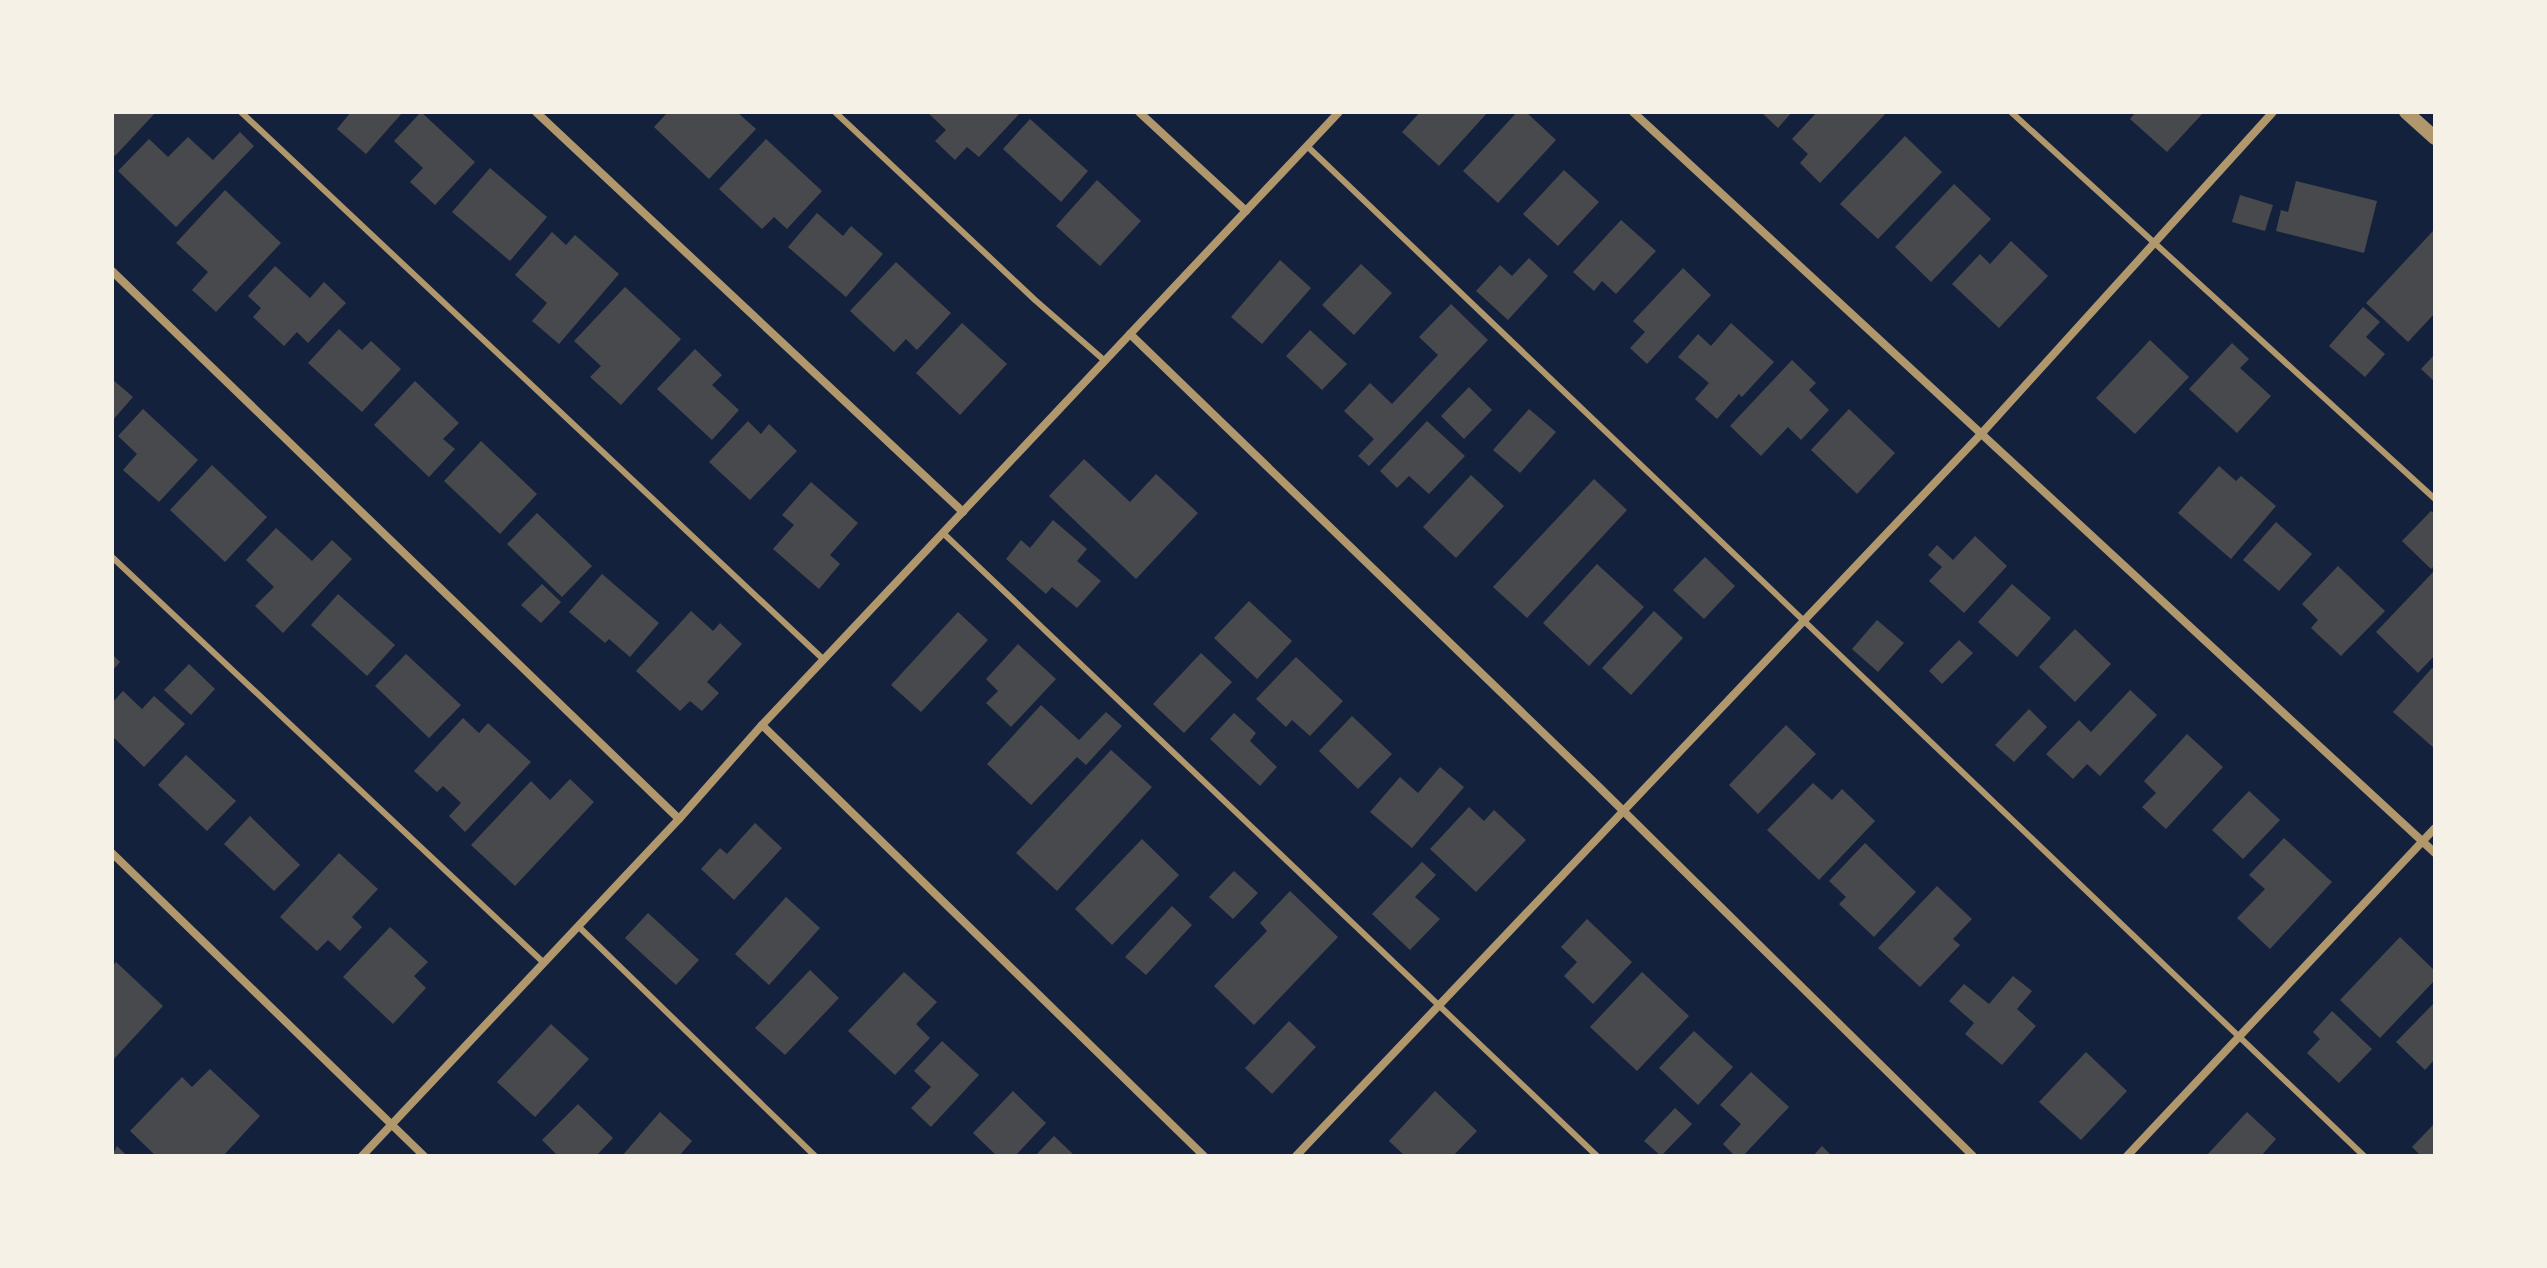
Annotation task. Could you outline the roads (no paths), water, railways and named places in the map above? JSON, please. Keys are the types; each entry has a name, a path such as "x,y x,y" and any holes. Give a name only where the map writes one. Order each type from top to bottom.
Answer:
{"street":[{"path":"536,112 963,512"},
{"path":"1139,112 1246,211"},
{"path":"362,1156 679,819 823,659 1339,112"},
{"path":"1633,112 2435,853"},
{"path":"1296,1156 1982,433 2273,112"},
{"path":"2406,112 2434,135"},
{"path":"112,271 679,819"},
{"path":"1130,334 1973,1156"},
{"path":"762,725 1204,1156"},
{"path":"2127,1156 2435,828"},
{"path":"112,853 424,1156"}],"lane":[{"path":"241,112 823,659"},
{"path":"835,112 1035,300 1105,361"},
{"path":"2011,112 2435,499"},
{"path":"1307,146 2364,1156"},
{"path":"943,533 1597,1156"},
{"path":"112,557 544,963"},
{"path":"578,926 815,1156"}]}
